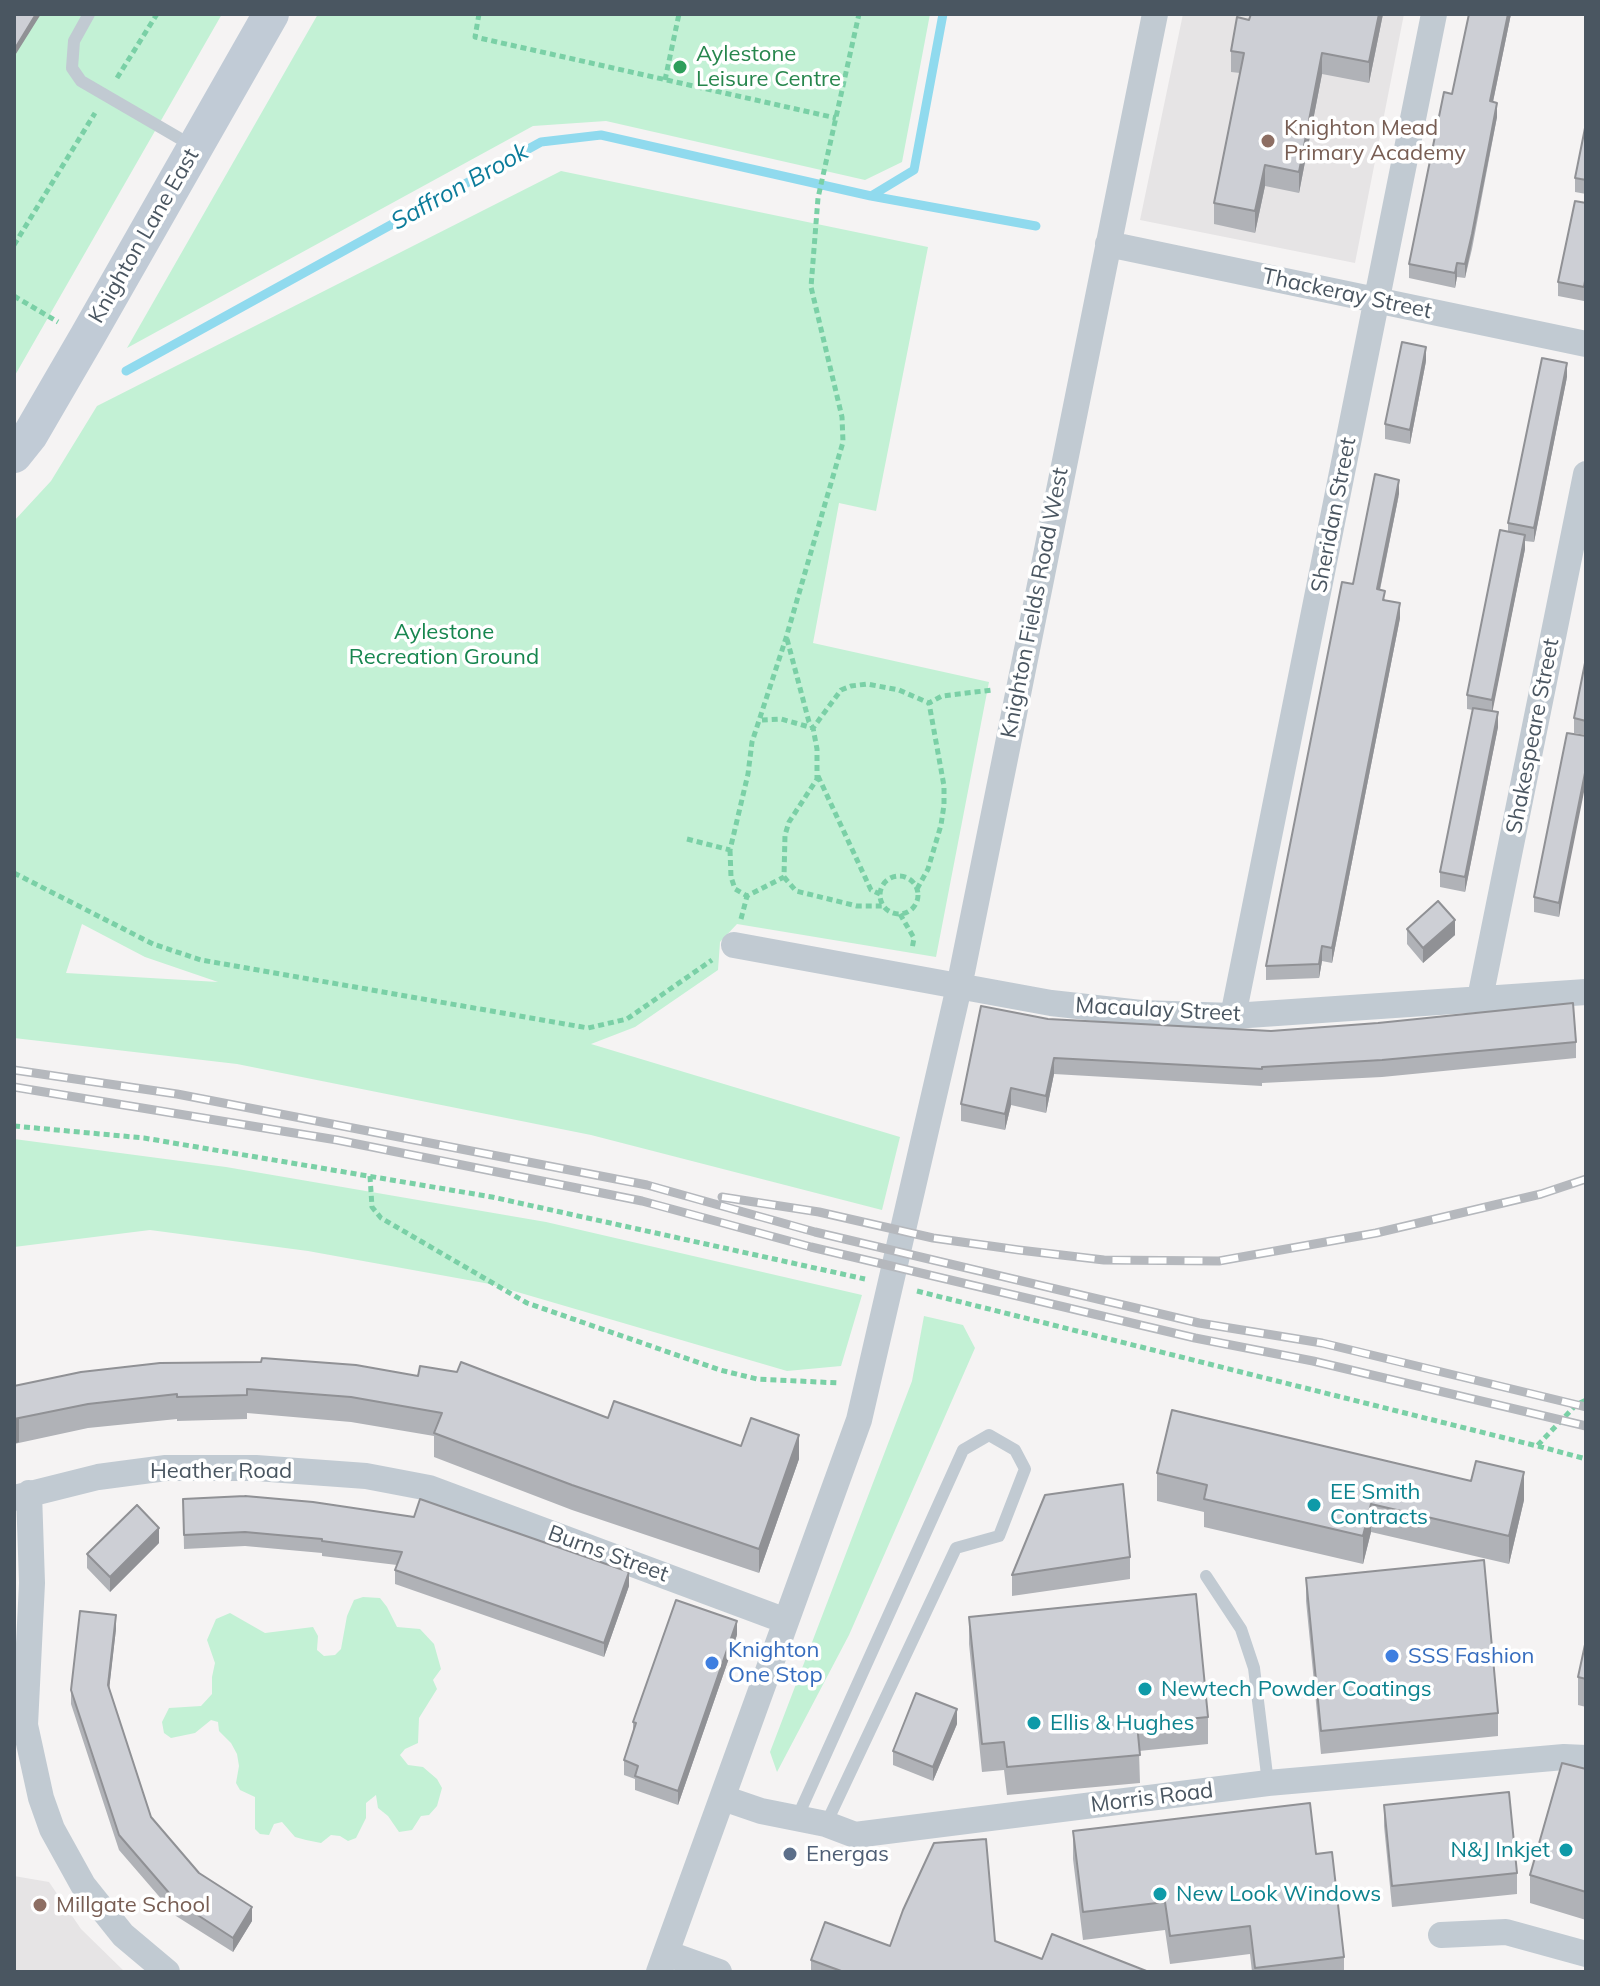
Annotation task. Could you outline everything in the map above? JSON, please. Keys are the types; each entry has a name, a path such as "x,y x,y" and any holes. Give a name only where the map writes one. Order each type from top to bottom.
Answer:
{"street":[{"name":"Knighton Lane East","path":"14,455 30,435 271,14"},
{"name":"Knighton Fields Road West","path":"663,1962 859,1420 959,987 1155,14"},
{"name":"Sheridan Street","path":"1233,1016 1434,14"},
{"name":"Thackeray Street","path":"1108,244 1586,344"},
{"name":"Shakespeare Street","path":"1480,998 1586,474"},
{"name":"Macaulay Street","path":"734,945 1095,1009 1233,1016 1586,992"},
{"name":"Heather Road","path":"21,1495 98,1477 166,1468 312,1470 429,1488"},
{"name":"Burns Street","path":"429,1488 786,1621"},
{"path":"21,1495 32,1583 25,1725 41,1798 52,1829 83,1885 123,1935 167,1972"},
{"name":"Morris Road","path":"723,1798 761,1811 826,1824 855,1835 1268,1783 1564,1757 1586,1758"},
{"path":"1441,1935 1506,1932 1586,1954"},
{"path":"663,1962 719,1972"}],"lane":[{"path":"89,14 74,41 72,68 81,81 195,147"},
{"path":"797,1818 963,1450 989,1435 1015,1450 1025,1469 999,1536 956,1548 826,1824"},
{"path":"1206,1576 1241,1629 1254,1668 1268,1783"}],"path":[{"path":"115,82 157,14"},
{"path":"479,14 475,37 836,118"},
{"path":"665,80 679,14"},
{"path":"784,877 747,896 735,889 731,877 730,850 748,774 752,742 762,720 843,442 842,417 811,287 818,198 859,14"},
{"path":"14,245 96,112"},
{"path":"14,296 71,329"},
{"path":"786,638 813,728 818,775 871,890 880,894"},
{"path":"813,728 841,690 851,686 867,684 899,690 929,703"},
{"path":"929,703 942,696 987,689 1016,695"},
{"path":"917,889 909,878 896,876 884,882 880,894 883,906 900,914 914,906 917,889 928,869 941,825 944,786 929,703"},
{"path":"762,720 781,719 813,728"},
{"path":"818,775 789,822 785,835 784,877 796,891 857,906 883,906"},
{"path":"687,839 730,850"},
{"path":"14,873 153,944 201,960 588,1028 627,1019 734,945"},
{"path":"900,914 914,938 907,977"},
{"path":"14,1126 144,1138 492,1197 807,1265"},
{"path":"370,1176 372,1207 381,1218 527,1303 720,1370 757,1379 868,1384"},
{"path":"968,1303 1586,1459"},
{"path":"1537,1446 1576,1405 1586,1400"}],"shaded area":[{"name":"Knighton Mead Primary Academy","path":"1183,14 1404,14 1355,263 1140,220"},
{"name":"Millgate School","path":"14,1876 49,1882 81,1929 125,1972 14,1972"}],"green space":[{"path":"14,14 222,14 14,377"},
{"path":"318,14 930,14 902,162 865,180 606,121 533,126 127,348"},
{"name":"Aylestone Recreation Ground","path":"561,171 928,247 876,511 839,503 813,643 989,682 936,957 737,924 720,942 718,970 635,1027 591,1044 900,1137 882,1210 591,1135 237,1064 14,1038 14,521 51,481 97,406","holes":["82,924 145,957 218,982 66,973"]},
{"path":"14,1139 226,1167 546,1222 862,1295 841,1366 787,1371 490,1284 308,1251 150,1230 14,1247"},
{"path":"924,1316 963,1325 975,1348 849,1635 777,1772 770,1752 912,1381"},
{"path":"380,1598 397,1627 420,1629 434,1644 441,1669 433,1680 437,1689 419,1718 418,1743 400,1755 408,1765 423,1767 437,1779 442,1788 437,1806 429,1815 421,1816 412,1830 399,1832 378,1808 376,1795 366,1803 366,1818 356,1838 348,1841 331,1835 321,1843 295,1837 282,1822 274,1824 269,1835 260,1834 255,1829 255,1797 240,1790 236,1783 239,1766 237,1754 219,1731 218,1722 211,1720 195,1733 171,1738 164,1733 162,1722 169,1708 201,1706 212,1694 215,1663 207,1640 216,1619 230,1613 265,1633 313,1627 318,1636 317,1650 324,1656 335,1655 341,1649 347,1616 354,1600"}],"building":[{"path":"14,14 36,14 14,50"},
{"path":"1251,14 1379,14 1369,62 1322,53 1299,172 1265,165 1255,211 1214,203 1244,53 1231,51 1237,17 1249,20"},
{"path":"1469,14 1508,14 1490,101 1497,103 1472,234 1465,264 1457,263 1455,273 1409,264 1444,92 1452,94"},
{"path":"1586,123 1586,180 1575,178"},
{"path":"1575,201 1586,203 1584,287 1558,282"},
{"path":"1402,342 1426,347 1410,430 1385,424"},
{"path":"1542,358 1567,363 1534,528 1508,523"},
{"path":"1375,474 1399,480 1377,589 1385,591 1383,600 1400,603 1332,948 1322,946 1319,964 1266,966 1342,582 1353,584"},
{"path":"1500,530 1525,535 1492,700 1467,695"},
{"path":"1586,658 1586,721 1574,718"},
{"path":"1473,708 1498,712 1465,877 1440,872"},
{"path":"1567,733 1586,736 1586,768 1559,903 1534,897"},
{"path":"1438,901 1455,920 1423,948 1407,929"},
{"path":"1573,1003 1576,1042 1262,1069 1054,1058 1046,1096 1011,1088 1005,1114 961,1104 981,1006 1048,1019 1271,1031"},
{"path":"262,1358 356,1365 418,1376 420,1366 457,1372 461,1362 608,1418 614,1401 741,1446 751,1418 799,1435 759,1549 572,1485 434,1433 442,1413 351,1397 247,1389 247,1395 177,1397 177,1394 88,1404 14,1419 14,1386 81,1372 160,1363 261,1362"},
{"path":"1172,1410 1471,1481 1476,1461 1524,1472 1509,1536 1371,1504 1363,1536 1204,1499 1207,1485 1157,1473"},
{"path":"1123,1484 1130,1557 1012,1575 1045,1495"},
{"path":"245,1496 313,1502 414,1517 420,1499 629,1572 604,1643 395,1570 402,1552 322,1539 245,1532 184,1535 183,1499"},
{"path":"137,1505 159,1528 110,1577 87,1554"},
{"path":"1484,1560 1498,1713 1321,1731 1306,1578"},
{"path":"1196,1594 1208,1717 1137,1724 1140,1755 1007,1767 1004,1742 982,1744 969,1617"},
{"path":"676,1600 737,1621 678,1791 635,1776 638,1766 624,1760 636,1723 633,1722"},
{"path":"80,1611 116,1615 108,1685 151,1817 199,1873 252,1907 233,1938 176,1901 119,1835 71,1690"},
{"path":"1586,1640 1586,1679 1578,1677"},
{"path":"916,1693 957,1709 933,1767 893,1751"},
{"name":"N&J Inkjet","path":"1562,1763 1586,1769 1586,1892 1530,1875"},
{"path":"1509,1792 1517,1873 1392,1886 1384,1805"},
{"path":"1310,1803 1316,1854 1332,1852 1344,1957 1255,1968 1250,1926 1170,1936 1165,1902 1083,1912 1073,1831"},
{"path":"986,1839 995,1941 1042,1959 1052,1934 1149,1972 844,1972 811,1960 825,1922 890,1946 934,1843"}],"waterway":[{"name":"Saffron Brook","path":"126,371 541,142 601,135 871,196 914,170 943,14"},
{"name":"Saffron Brook","path":"871,196 1036,226"}],"railway":[{"path":"14,1070 177,1094 647,1185 815,1232 1199,1323 1322,1343 1586,1407"},
{"path":"14,1087 337,1140 642,1201 811,1247 1586,1426"},
{"path":"722,1197 819,1212 933,1238 1019,1250 1104,1260 1219,1261 1376,1233 1541,1194 1586,1179"}],"place":[{"name":"Aylestone Leisure Centre","path":"680,67"},
{"name":"Knighton Mead Primary Academy","path":"1268,141"},
{"name":"EE Smith Contracts","path":"1314,1505"},
{"name":"SSS Fashion","path":"1392,1656"},
{"name":"Knighton One Stop","path":"712,1663"},
{"name":"Newtech Powder Coatings","path":"1145,1689"},
{"name":"Ellis & Hughes","path":"1034,1723"},
{"name":"N&J Inkjet","path":"1566,1850"},
{"name":"Energas","path":"790,1854"},
{"name":"New Look Windows","path":"1160,1894"},
{"name":"Millgate School","path":"40,1905"}]}
